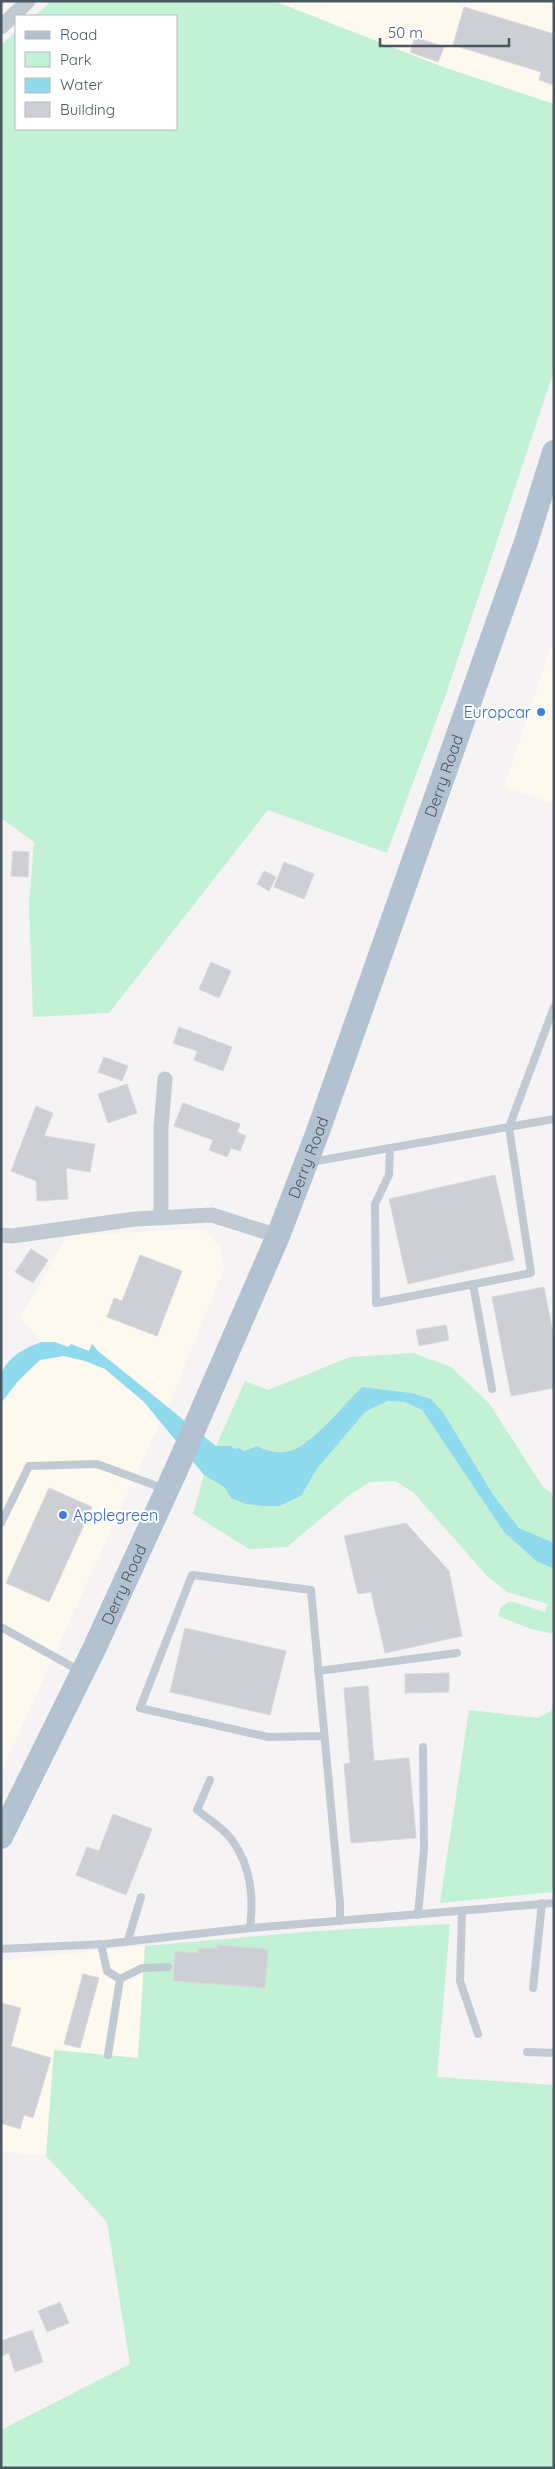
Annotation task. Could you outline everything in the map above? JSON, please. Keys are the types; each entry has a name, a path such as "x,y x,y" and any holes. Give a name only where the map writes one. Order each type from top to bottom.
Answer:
{"main road":[{"name":"Derry Road","path":"3,1827 82,1673 177,1468 278,1236 317,1134 526,542 554,452"}],"street":[{"path":"1,27 28,1"},
{"path":"161,1217 161,1128 165,1079"},
{"path":"1,1235 161,1217 212,1215 278,1236"}],"lane":[{"path":"390,1148 389,1175 376,1204 376,1303 530,1273 509,1127 554,1007"},
{"path":"305,1163 554,1119"},
{"path":"473,1284 492,1389"},
{"path":"1,1523 29,1466 97,1464 167,1490"},
{"path":"324,1736 268,1737 140,1708 192,1575 311,1590 324,1736 340,1921"},
{"path":"1,1628 82,1673"},
{"path":"318,1671 458,1653"},
{"path":"418,1915 424,1849 423,1747"},
{"path":"210,1780 196,1810 232,1839 250,1877 253,1901 250,1928"},
{"path":"128,1940 141,1897"},
{"path":"533,1988 542,1903"},
{"path":"1,1949 101,1944 250,1928 554,1903"},
{"path":"462,1912 460,1981 478,2034"},
{"path":"101,1944 107,1971 120,1979"},
{"path":"120,1979 142,1968 168,1967"},
{"path":"108,2055 120,1979"},
{"path":"527,2052 554,2054"}],"shaded area":[{"path":"274,1 554,1 554,104 443,67"},
{"name":"Europcar","path":"554,637 554,804 504,787"},
{"path":"183,1229 205,1230 220,1247 224,1269 169,1406 98,1351 93,1344 89,1351 71,1344 68,1348 55,1342 42,1342 20,1318 67,1236"},
{"path":"64,1356 85,1361 105,1369 144,1402 160,1422 1,1773 1,1403 19,1380 40,1360"},
{"path":"145,1946 138,2058 54,2050 46,2156 1,2151 1,1960"}],"green space":[{"path":"51,1 274,1 443,67 554,104 554,371 446,694 387,853 268,810 109,1013 33,1017 29,905 34,842 1,818 1,45 15,33 15,130 178,130 178,15 36,15"},
{"path":"413,1353 451,1367 489,1403 543,1487 554,1495 554,1543 519,1528 494,1496 444,1415 431,1399 412,1393 362,1387 318,1433 290,1451 273,1452 257,1446 244,1451 216,1446 245,1381 268,1390 350,1357"},
{"path":"388,1401 405,1402 422,1410 504,1532 536,1561 554,1569 554,1634 531,1629 498,1616 501,1607 510,1601 545,1612 548,1604 507,1592 487,1576 413,1492 395,1481 370,1482 351,1494 287,1547 249,1549 193,1514 204,1475 224,1487 231,1498 301,1496 317,1469 365,1412"},
{"path":"554,1699 554,1892 440,1903 469,1710 537,1718 551,1711"},
{"path":"450,1924 437,2077 554,2085 554,2468 1,2468 1,2430 130,2364 107,2222 46,2156 54,2050 138,2058 145,1946 316,1931"}],"water":[{"path":"42,1342 55,1342 68,1347 71,1344 89,1351 92,1344 98,1351 216,1446 231,1446 234,1449 239,1448 244,1451 257,1446 277,1452 290,1451 299,1447 318,1433 362,1387 412,1393 431,1399 444,1414 494,1496 519,1528 554,1543 554,1569 536,1561 504,1532 422,1410 405,1402 388,1401 365,1412 317,1469 301,1496 279,1506 246,1504 231,1498 224,1487 204,1475 144,1402 105,1369 85,1361 64,1356 40,1360 19,1380 1,1403 1,1378 6,1365 16,1355"}],"building":[{"path":"464,7 554,34 554,85 539,80 541,72 453,45"},
{"path":"415,37 444,47 438,62 410,52"},
{"path":"13,851 29,852 28,877 11,876"},
{"path":"284,862 314,874 304,899 274,887"},
{"path":"264,871 276,877 269,891 257,884"},
{"path":"211,962 231,971 219,998 199,989"},
{"path":"179,1027 232,1047 223,1071 194,1060 197,1051 173,1043"},
{"path":"104,1057 128,1066 122,1081 98,1072"},
{"path":"127,1084 137,1113 108,1123 98,1094"},
{"path":"183,1103 240,1124 237,1132 246,1136 240,1151 231,1148 227,1157 209,1150 213,1140 174,1126"},
{"path":"36,1106 53,1113 44,1136 95,1144 90,1172 66,1168 68,1199 37,1201 36,1181 11,1171"},
{"path":"495,1175 514,1260 408,1284 389,1199"},
{"path":"31,1249 48,1260 33,1283 15,1272"},
{"path":"140,1255 182,1271 157,1336 107,1317 114,1298 122,1301"},
{"path":"544,1287 554,1338 554,1388 511,1396 492,1297"},
{"path":"446,1325 449,1340 419,1346 416,1330"},
{"path":"49,1488 92,1507 49,1602 6,1583"},
{"path":"406,1523 449,1571 462,1636 385,1653 371,1592 358,1594 344,1536"},
{"path":"185,1628 286,1651 270,1715 170,1692"},
{"path":"449,1673 449,1692 405,1693 405,1674"},
{"path":"368,1686 374,1761 409,1758 416,1838 351,1843 344,1764 350,1763 344,1688"},
{"path":"113,1814 152,1829 126,1895 76,1875 87,1847 99,1851"},
{"path":"217,1945 268,1949 265,1988 173,1981 175,1951 198,1953 198,1948 217,1949"},
{"path":"83,1974 99,1978 80,2048 64,2044"},
{"path":"1,2003 21,2008 11,2046 51,2058 33,2118 24,2115 20,2129 1,2123"},
{"path":"60,2302 69,2323 47,2332 38,2311"},
{"path":"32,2330 43,2362 15,2372 9,2353 1,2356 1,2341"}],"place":[{"name":"Europcar","path":"541,712"},
{"name":"Applegreen","path":"63,1515"}]}
